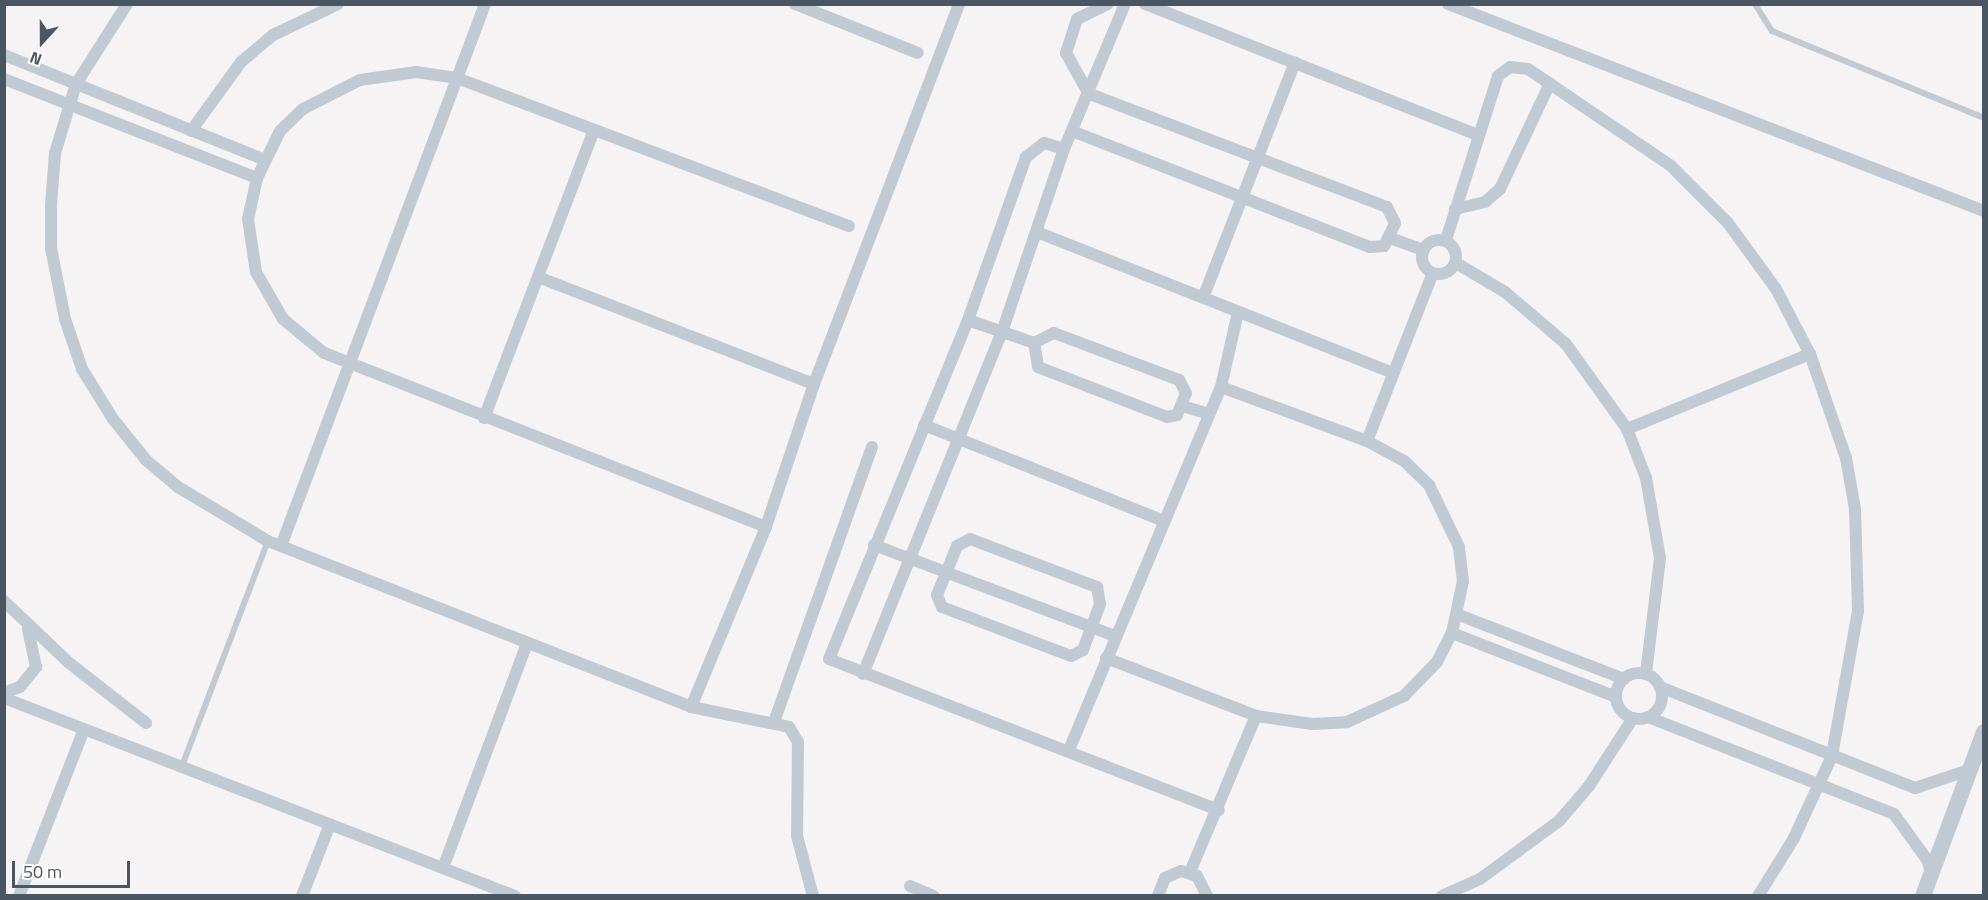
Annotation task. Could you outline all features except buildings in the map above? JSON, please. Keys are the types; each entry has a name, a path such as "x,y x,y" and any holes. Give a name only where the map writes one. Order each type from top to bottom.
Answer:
{"street":[{"path":"126,4 76,84 69,105 55,153 51,248 65,320 82,369 146,460 178,487 268,541 691,707 774,722 789,727 798,742 797,836 813,896"},
{"path":"191,131 241,62 308,9 338,4"},
{"path":"281,546 485,4"},
{"path":"795,4 918,52"},
{"path":"691,707 766,527 814,384 959,4"},
{"path":"1072,131 1369,247 1384,246 1390,238 1395,215 1387,207 1257,161 1089,94 1066,53 1077,19 1108,4"},
{"path":"863,674 1002,333 1064,149 1125,4"},
{"path":"1144,4 1478,135"},
{"path":"1448,4 1983,211"},
{"path":"4,55 263,159"},
{"path":"1203,298 1295,62"},
{"path":"1446,240 1478,135 1504,71 1528,69 1671,166 1728,224 1776,289 1810,354 1846,458 1859,560 1853,663 1832,756 1820,786 1758,896"},
{"path":"766,527 348,364 302,338 267,297 250,246 248,219 257,178 263,159 280,132 329,91 360,80 416,72 457,78 849,226"},
{"path":"4,79 257,178"},
{"path":"1455,209 1485,202 1500,189 1550,82"},
{"path":"484,418 594,130"},
{"path":"1064,149 1044,143 1026,158 968,320 874,545 830,659 863,674 1069,750 1219,810"},
{"path":"1037,232 1393,373"},
{"path":"1390,238 1423,250"},
{"path":"1446,240 1455,250 1456,263 1446,273 1433,273 1423,264 1423,250 1432,241 1446,240"},
{"path":"1456,263 1505,292 1566,344 1627,429 1646,478 1660,558 1646,675"},
{"path":"1367,441 1433,273"},
{"path":"538,277 814,384"},
{"path":"1069,750 1162,520 1207,413 1221,387 1238,312"},
{"path":"968,320 1034,343 1054,333 1179,380 1186,393 1182,406 1177,415 1167,417 1038,367 1034,343"},
{"path":"1627,429 1810,354"},
{"path":"1106,658 1256,716 1312,724 1374,712 1419,683 1452,633 1459,615 1462,569 1448,514 1404,461 1367,441 1221,387"},
{"path":"1182,406 1207,413"},
{"path":"924,425 1162,520"},
{"path":"774,722 872,447"},
{"path":"970,539 1097,587 1102,594 1092,627 1083,650 1071,656 942,607 937,595 957,546 970,539"},
{"path":"874,545 947,570 1115,636"},
{"path":"4,601 23,620 146,723"},
{"path":"1459,615 1624,679 1646,675"},
{"path":"4,693 30,678 37,662 23,620"},
{"path":"1452,633 1616,697 1633,718"},
{"path":"442,868 527,643"},
{"path":"1646,675 1660,687 1915,788 1969,770"},
{"path":"1616,697 1624,679"},
{"path":"1648,717 1659,708 1660,687"},
{"path":"4,698 515,896"},
{"path":"1190,872 1219,810 1256,716"},
{"path":"1633,718 1648,717 1894,814 1928,861 1931,876"},
{"path":"1442,896 1489,874 1559,821 1589,786 1633,718"},
{"path":"19,896 84,729"},
{"path":"1923,896 1983,732"},
{"path":"302,896 330,824"},
{"path":"1158,896 1165,878 1190,872"},
{"path":"1190,872 1203,882 1207,896"},
{"path":"910,886 934,896"}],"lane":[{"path":"1755,4 1772,31 1983,118"},
{"path":"182,766 268,541"}]}
